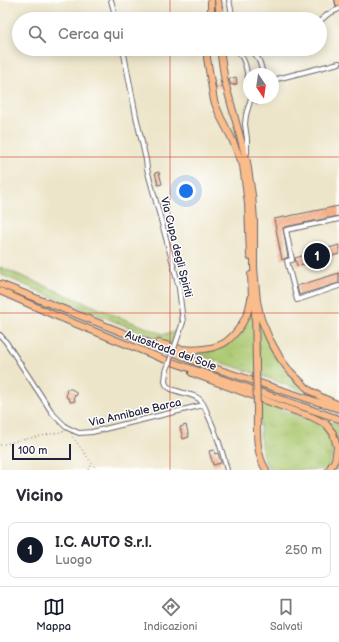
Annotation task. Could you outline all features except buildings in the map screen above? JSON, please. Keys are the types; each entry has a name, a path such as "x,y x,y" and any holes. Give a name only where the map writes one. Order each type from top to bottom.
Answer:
{"highway":[{"path":"211,0 211,12"},
{"path":"218,0 219,12"},
{"path":"207,56 214,101 243,165 248,204 252,297 255,311"},
{"path":"221,56 224,82 246,162 252,195 254,220 254,268 257,301 261,319 269,338 288,369 309,390 339,405"},
{"path":"256,283 255,311 258,441 261,462 266,470"},
{"name":"Autostrada del Sole","path":"0,284 202,364 339,409"},
{"name":"Autostrada del Sole","path":"0,291 54,315 163,359 339,419"},
{"path":"132,336 182,349 203,350 214,347 226,341 237,331 248,312 252,297"},
{"path":"163,359 194,374 312,417 326,424 333,433 336,447 335,460 329,470"}],"main road":[{"path":"338,0 339,4"}],"street":[{"path":"111,0 114,12"},
{"path":"229,0 232,12"},
{"path":"219,7 221,12"},
{"path":"327,15 339,9"},
{"name":"Via Cupa degli Spiriti","path":"125,56 147,169 179,288 183,322 166,372 165,382 166,386 171,390 196,396 202,401 215,430 226,470"},
{"path":"241,56 246,68"},
{"path":"257,56 262,68"},
{"path":"279,78 339,63"},
{"path":"246,162 246,115 249,104"},
{"path":"339,219 286,230 292,260 288,261 296,300 339,286"},
{"path":"0,335 53,414 66,427 72,430"},
{"name":"Via Annibale Barca","path":"72,430 79,433 92,432 203,405"}],"path":[{"path":"0,445 72,430 72,436 98,470"},
{"path":"88,470 92,463"}],"green space":[{"path":"0,267 163,334 172,333 175,331 180,313 180,326 174,344 45,294 0,274"},
{"path":"252,311 259,366 258,319 272,352 289,374 310,394 260,375 196,354 215,350 233,340 242,330"},
{"path":"260,402 313,421 325,430 332,442 332,456 326,470 269,470 265,463 261,446"},
{"path":"322,419 339,425 339,470 332,470 337,440"}],"place":[{"name":"I.C. AUTO S.r.l.","path":"317,256"}]}
